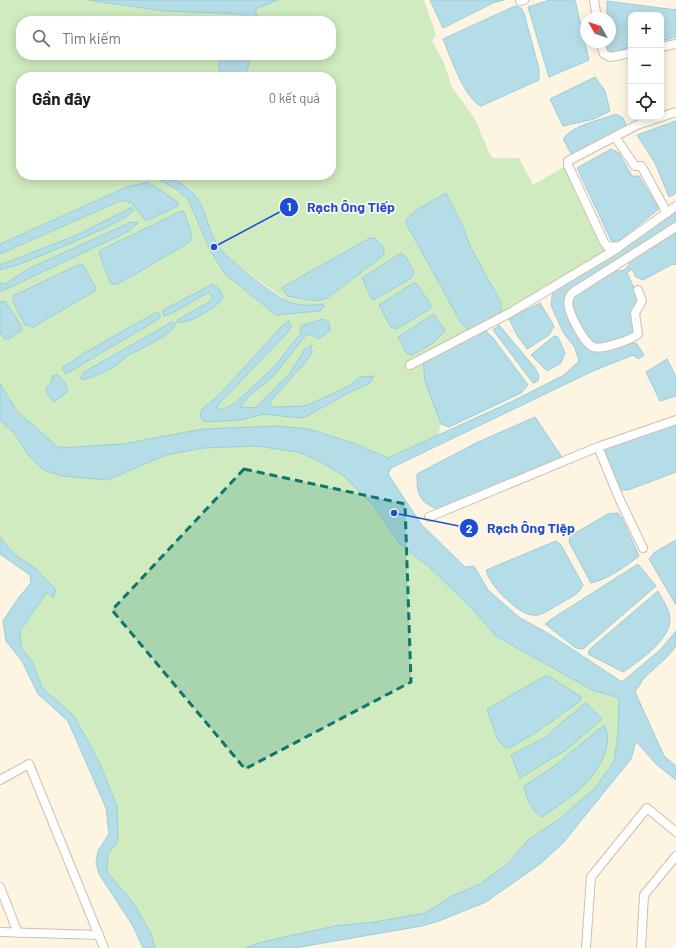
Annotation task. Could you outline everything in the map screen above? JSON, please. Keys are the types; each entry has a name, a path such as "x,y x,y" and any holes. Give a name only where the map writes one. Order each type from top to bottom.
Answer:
{"street":[{"path":"594,0 596,12"},
{"path":"664,46 676,44"},
{"path":"602,48 604,54 610,57 628,54"},
{"path":"664,116 676,112"},
{"path":"620,246 608,247 604,242 568,163 637,125 652,120"},
{"path":"615,137 636,166 640,166 643,169 667,213"},
{"path":"410,365 508,314 620,246 676,206"},
{"path":"638,290 642,301 635,313 638,334 611,345 597,348 588,344 578,330 569,306 569,299 572,294 676,227"},
{"path":"429,517 598,448 676,420"},
{"path":"598,448 618,498 643,548"},
{"path":"0,780 29,764 104,948"},
{"path":"586,948 591,877 647,808 676,832"},
{"path":"641,948 644,895 676,856"},
{"path":"0,887 18,933"},
{"path":"0,932 99,935"}],"highlighted area":[{"path":"244,469 405,504 411,682 245,769 112,610"}],"green space":[{"path":"0,0 89,0 163,11 243,14 244,16 16,16 16,60 220,60 218,65 220,72 16,72 16,180 161,180 176,189 188,199 210,250 225,274 276,315 320,311 323,304 309,307 288,301 228,259 217,244 197,197 190,188 174,180 336,180 336,72 247,72 249,60 336,60 336,16 257,16 255,9 278,0 424,0 436,35 432,41 444,63 452,87 475,119 489,153 493,158 519,158 533,185 565,166 609,250 501,314 501,303 470,246 463,227 446,193 418,209 407,225 461,323 469,331 423,361 441,424 438,435 388,458 356,444 309,429 277,426 204,429 123,444 59,448 17,411 0,384"},
{"path":"0,420 15,434 29,456 44,470 62,476 107,480 166,455 203,448 257,446 298,452 319,461 344,476 373,505 399,543 428,566 469,605 496,636 592,690 619,698 618,734 614,761 596,787 561,818 528,840 505,865 480,884 452,896 425,913 375,922 335,926 258,943 246,948 155,948 151,934 135,905 107,872 108,854 118,841 117,806 99,762 74,716 42,688 33,663 21,647 20,631 48,591 35,568 14,554 0,537"}],"water":[{"path":"89,0 278,0 255,9 257,16 244,16 243,14 163,11"},
{"path":"430,0 504,0 493,3 443,28"},
{"path":"550,0 575,0 580,21 580,48 586,48 589,60 549,77 528,7"},
{"path":"607,1 676,10 676,37 664,40 664,12 628,12 628,48 612,52 606,48 616,48 616,12 607,12"},
{"path":"515,6 521,8 524,13 539,69 539,80 481,106 463,86 443,39"},
{"path":"220,60 250,61 247,72 220,72 218,65"},
{"path":"595,77 605,91 610,111 594,119 563,126 550,99"},
{"path":"616,114 623,118 627,127 572,155 563,139 568,134 580,126"},
{"path":"676,121 676,193 669,197 655,163 637,135"},
{"path":"611,149 619,153 632,176 639,176 659,209 616,243 611,240 577,168"},
{"path":"161,180 174,180 187,187 194,194 203,209 212,235 221,250 261,284 287,301 305,305 323,304 324,307 320,311 276,315 225,274 210,250 188,199 176,189"},
{"path":"148,182 178,202 178,206 146,221 132,203 122,200 0,254 0,244 127,187"},
{"path":"446,193 463,227 470,246 501,303 501,314 469,331 461,323 407,225 406,219 418,209"},
{"path":"132,207 134,210 127,216 105,228 23,263 0,270 0,265 77,235"},
{"path":"676,209 676,222 564,296 570,324 584,344 595,350 632,343 637,344 644,355 638,359 633,355 593,371 391,468 388,474 421,524 465,567 474,566 488,590 520,618 546,632 622,682 660,650 676,631 676,646 667,657 644,678 635,692 664,756 676,766 676,780 656,764 636,741 631,759 563,843 540,864 486,902 439,921 422,926 294,948 246,948 258,943 335,926 375,922 425,913 452,896 480,884 508,863 528,840 561,818 596,787 614,761 618,734 619,698 592,690 496,636 469,605 428,566 399,543 373,505 344,476 319,461 298,452 257,446 203,448 166,455 107,480 62,476 44,470 29,456 15,434 0,420 0,384 17,411 59,448 123,444 203,429 277,426 309,429 356,444 388,458 515,400 564,375 579,361 575,348 563,332 551,305 553,290"},
{"path":"181,211 184,212 190,227 190,242 118,284 111,284 99,253 101,250"},
{"path":"131,222 138,223 127,232 0,292 0,283 5,284 30,268"},
{"path":"676,230 676,265 673,264 643,280 636,277 632,269 627,273 639,299 638,329 616,342 597,345 591,344 570,307 571,296 612,272 624,270 629,265 630,261"},
{"path":"370,238 375,238 384,249 384,255 327,298 316,301 288,296 281,288"},
{"path":"401,253 406,257 414,273 411,278 374,300 371,298 362,278"},
{"path":"80,264 83,265 96,288 95,291 33,327 25,325 13,301 13,296"},
{"path":"416,283 431,305 430,309 396,329 391,327 379,305"},
{"path":"213,284 220,290 223,297 221,301 210,310 188,321 177,322 177,320 211,301 213,298 209,292 164,316 163,310"},
{"path":"5,301 18,320 22,330 9,339 5,339 0,333 0,302"},
{"path":"540,303 554,326 549,335 527,349 517,335 509,319"},
{"path":"157,312 160,314 160,318 66,374 62,368 86,352"},
{"path":"434,314 445,331 433,343 412,355 407,354 398,337"},
{"path":"323,319 329,322 330,331 318,339 313,335 306,335 273,377 249,396 240,407 255,408 290,373 305,349 311,345 312,352 308,359 269,403 274,407 303,406 310,404 349,386 360,377 374,376 370,383 350,392 307,416 300,418 264,414 241,420 205,422 200,416 202,409 219,395 283,325 289,321 291,327 216,407 222,410 235,403 273,368 301,333 301,326"},
{"path":"172,322 176,323 168,333 127,356 115,366 95,376 83,380 80,378 84,372"},
{"path":"499,325 535,368 539,376 538,381 533,383 493,330"},
{"path":"484,329 493,338 528,385 521,393 449,427 441,424 425,381 423,361"},
{"path":"554,336 558,337 565,353 561,363 547,371 531,355"},
{"path":"667,359 676,377 676,396 660,401 646,372"},
{"path":"58,375 65,383 68,390 54,402 49,396 46,388 52,381 53,376"},
{"path":"535,417 563,459 439,510 427,504 420,496 417,487 417,474 476,443"},
{"path":"676,423 676,472 628,490 618,490 601,449"},
{"path":"618,513 622,518 639,556 610,576 591,583 569,542 570,536 608,514"},
{"path":"0,537 14,554 35,568 56,590 53,598 47,592 20,631 21,647 33,663 42,688 74,716 99,762 117,806 118,841 108,854 107,872 135,905 151,934 155,948 143,948 133,926 99,874 96,862 98,851 109,834 106,808 68,721 38,694 22,661 6,641 3,621 19,597 31,583 30,575 0,554"},
{"path":"676,540 676,605 649,559 655,552"},
{"path":"556,541 561,545 583,585 574,595 544,613 531,615 523,612 499,592 488,576 486,570"},
{"path":"638,564 656,586 583,649 576,648 545,624 553,618"},
{"path":"658,591 670,616 670,620 664,635 652,650 623,672 588,654 590,649"},
{"path":"547,675 581,697 580,701 541,729 510,748 506,748 498,740 487,709"},
{"path":"586,703 602,719 566,750 520,778 511,755 546,737"},
{"path":"604,725 607,736 606,748 599,766 593,775 570,797 542,817 530,804 526,796 524,786 553,767"}],"place":[{"name":"Rạch Ông Tiếp","path":"214,247"},
{"name":"Rạch Ông Tiệp","path":"394,513"}]}
